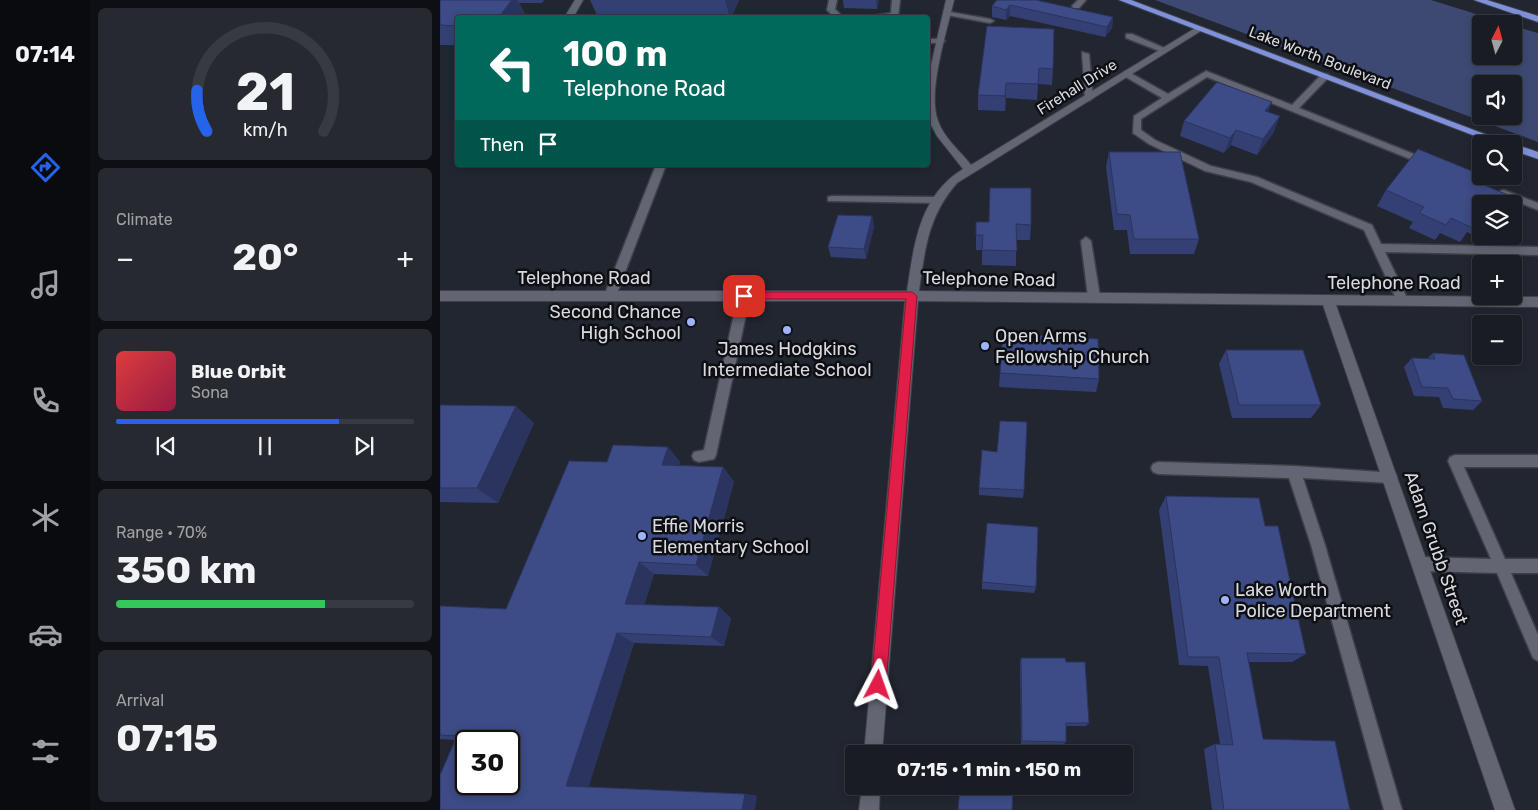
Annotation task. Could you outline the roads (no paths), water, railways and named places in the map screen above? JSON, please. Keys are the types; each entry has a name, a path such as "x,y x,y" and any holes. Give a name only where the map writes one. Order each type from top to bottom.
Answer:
{"highway":[{"name":"Lake Worth Boulevard","path":"1123,0 1482,135"},
{"path":"1478,0 1538,19"},
{"path":"1522,150 1538,156"}],"street":[{"path":"570,15 579,0"},
{"path":"950,0 930,93 930,110 938,131 970,171"},
{"name":"Firehall Drive","path":"874,745 912,296 919,248 926,223 936,200 953,180 1200,29"},
{"name":"Telephone Road","path":"440,296 912,296 1538,302"},
{"name":"Adam Grubb Street","path":"1328,300 1505,810"},
{"path":"869,810 870,795"}],"lane":[{"path":"833,0 831,10 837,15"},
{"path":"894,15 896,0"},
{"path":"947,13 990,21"},
{"path":"1129,36 1165,50"},
{"path":"930,40 941,41"},
{"path":"1085,54 1089,98"},
{"path":"1127,74 1169,98"},
{"path":"1402,300 1368,228 1254,179 1208,169 1152,142 1136,131 1138,118 1206,74 1442,168"},
{"path":"1293,109 1325,76"},
{"path":"610,296 660,167"},
{"path":"1497,191 1538,207"},
{"path":"832,198 936,200"},
{"path":"1086,241 1094,298"},
{"path":"1378,248 1538,251"},
{"path":"699,456 709,455 744,296"},
{"path":"1538,461 1455,461 1538,653"},
{"path":"1158,468 1390,477"},
{"path":"1294,472 1318,545 1393,810"},
{"path":"1420,564 1538,566"}],"place":[{"name":"Second Chance High School","path":"691,322"},
{"name":"James Hodgkins Intermediate School","path":"787,330"},
{"name":"Open Arms Fellowship Church","path":"985,346"},
{"name":"Effie Morris Elementary School","path":"642,536"},
{"name":"Lake Worth Police Department","path":"1225,600"}]}
